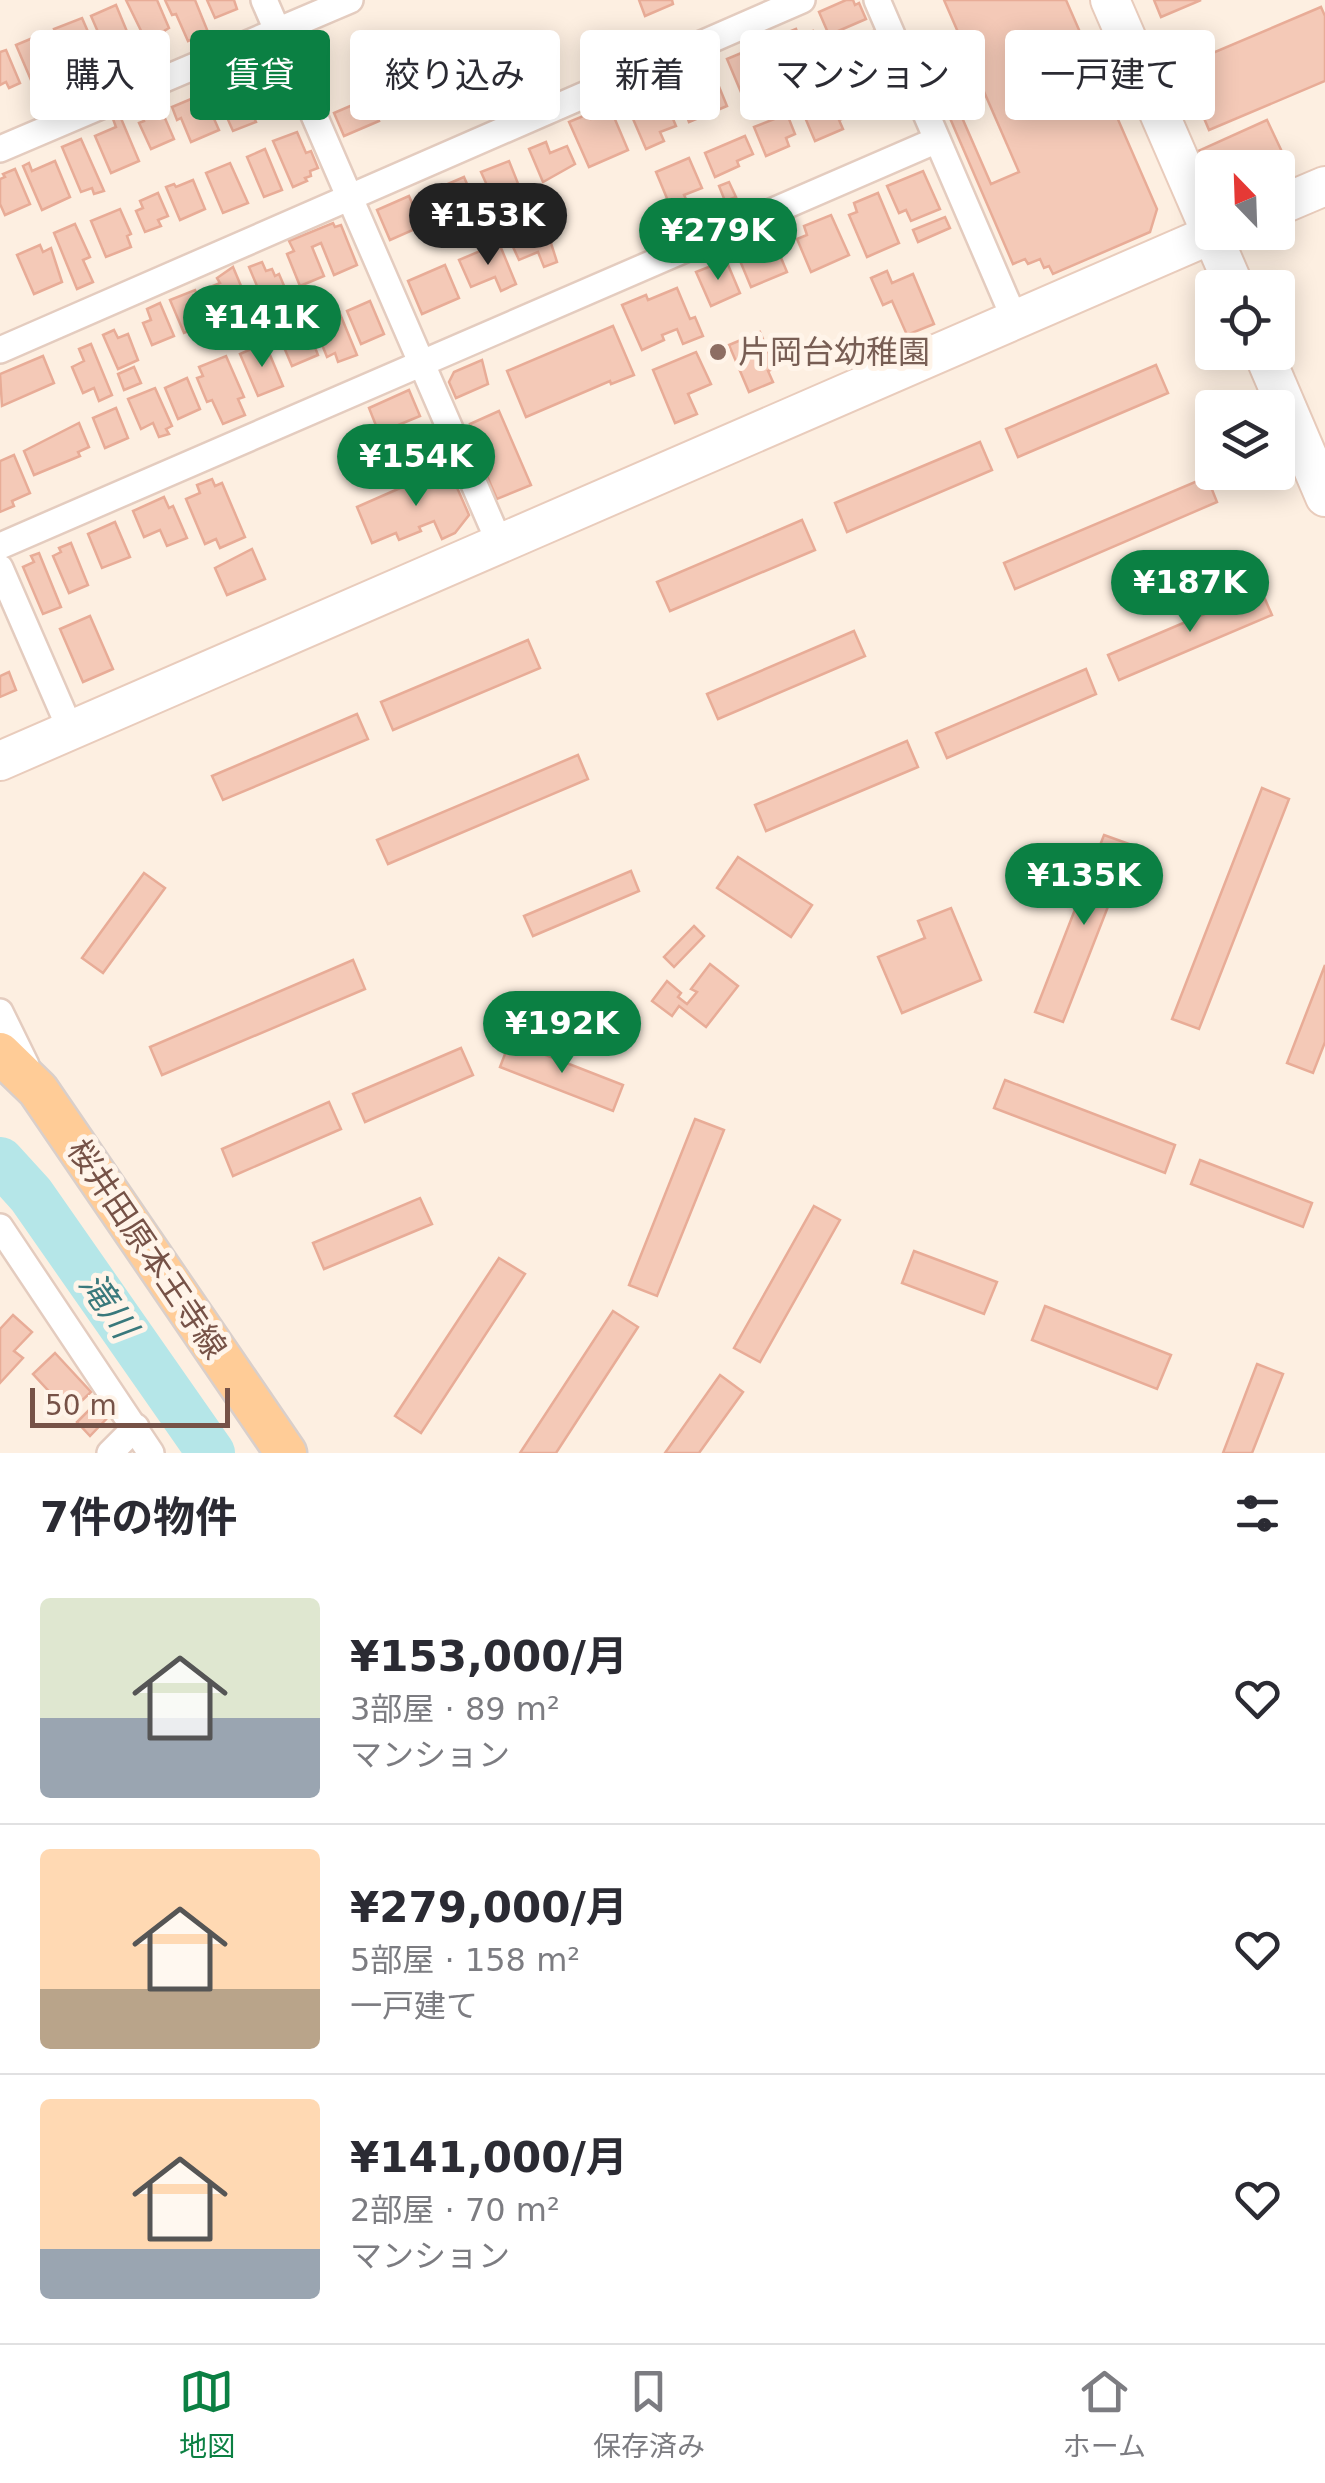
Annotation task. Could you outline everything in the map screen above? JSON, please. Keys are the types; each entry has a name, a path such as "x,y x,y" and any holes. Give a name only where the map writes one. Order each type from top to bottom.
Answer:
{"main road":[{"name":"桜井田原本王寺線","path":"0,1052 38,1090 286,1453"}],"street":[{"path":"264,0 277,30"},
{"path":"282,30 350,0"},
{"path":"0,350 802,0"},
{"path":"877,0 1015,320"},
{"path":"1110,0 1195,189"},
{"path":"0,149 190,69"},
{"path":"317,120 500,544"},
{"path":"0,546 937,140"},
{"path":"1295,199 1325,186"},
{"path":"0,761 1195,243"},
{"path":"1271,370 1325,497"},
{"path":"0,568 70,731"},
{"path":"0,1012 38,1090"},
{"path":"0,1227 8,1258 136,1427 151,1453"},
{"path":"110,1453 136,1427"}],"building":[{"path":"126,0 157,0 169,28 141,30"},
{"path":"165,0 195,0 207,30 190,30 188,41 176,14 172,15"},
{"path":"207,0 234,0 237,9 215,18"},
{"path":"639,0 672,0 673,4 645,16"},
{"path":"853,0 855,5 859,3 866,19 841,30 827,30 819,12"},
{"path":"944,0 1066,0 1079,30 1005,30 1005,120 1118,120 1157,209 1150,232 1053,274 1040,259 1013,264 951,120 963,120 991,184 1019,172 985,94 985,30 957,30"},
{"path":"1154,0 1201,0 1161,17"},
{"path":"116,5 126,30 97,30 91,16"},
{"path":"1321,7 1325,16 1325,81 1209,130 1205,120 1215,120 1215,52"},
{"path":"82,18 87,30 54,30"},
{"path":"30,39 30,78 16,45"},
{"path":"6,50 20,83 9,88 6,82 0,85 0,52"},
{"path":"740,54 740,90 727,59"},
{"path":"720,89 727,106 720,109"},
{"path":"190,99 190,120 215,120 219,130 191,142 172,107"},
{"path":"350,106 350,120 379,121 344,136 334,113"},
{"path":"580,117 615,120 628,150 589,167 569,122"},
{"path":"113,120 122,120 139,161 111,173 95,136 116,127"},
{"path":"166,120 174,139 151,149 139,123"},
{"path":"228,120 255,120 256,122 233,131"},
{"path":"633,120 673,120 676,126 660,132 664,141 646,149"},
{"path":"772,120 789,120 795,134 786,138 789,146 766,156 754,127"},
{"path":"806,120 839,120 843,129 815,141"},
{"path":"1267,120 1281,150 1200,150"},
{"path":"297,132 318,168 310,171 307,181 293,187 273,141"},
{"path":"745,136 753,154 737,161 739,166 715,177 705,153"},
{"path":"81,139 104,191 94,194 92,188 81,192 62,147"},
{"path":"546,142 550,153 567,146 575,164 543,182 529,149"},
{"path":"265,149 282,190 264,197 247,157"},
{"path":"1195,152 1195,173 1187,156"},
{"path":"689,158 702,188 684,195 687,201 671,208 656,172"},
{"path":"55,161 70,197 42,210 23,166 29,163 32,171"},
{"path":"509,161 521,191 495,203 481,172"},
{"path":"230,163 248,203 223,213 206,173"},
{"path":"15,169 30,204 5,215 0,204 0,179"},
{"path":"923,171 940,209 911,221 906,210 899,213 887,186"},
{"path":"464,177 477,207 439,223 427,193"},
{"path":"193,180 205,209 180,220 166,187"},
{"path":"729,182 736,197 725,201 719,186"},
{"path":"158,193 168,216 158,220 161,226 145,232 136,211 143,208 140,201"},
{"path":"878,193 899,243 867,257 849,215 857,212 854,203"},
{"path":"409,196 412,203 417,201 424,218 419,220 422,226 390,240 377,210"},
{"path":"120,209 131,234 127,236 131,247 106,257 91,221"},
{"path":"831,215 849,255 811,272 797,239 807,235 804,226"},
{"path":"945,217 950,228 918,242 913,230"},
{"path":"544,221 557,262 544,267 538,252 519,260 508,236"},
{"path":"333,223 335,227 341,225 357,265 334,275 321,243 312,247 324,276 300,286 287,254 294,251 289,241"},
{"path":"75,224 90,257 83,260 93,282 77,289 54,233"},
{"path":"774,241 787,272 751,287 738,256"},
{"path":"499,243 516,284 501,291 495,277 471,287 459,260"},
{"path":"40,245 43,252 51,248 62,282 34,294 17,255"},
{"path":"726,260 740,293 711,306 696,272"},
{"path":"262,262 266,271 272,269 275,276 279,274 288,295 265,305 249,267"},
{"path":"445,265 459,298 422,314 408,281"},
{"path":"233,267 252,312 237,319 241,329 228,335 208,288 220,283 217,278"},
{"path":"887,271 892,283 913,274 934,324 907,335 892,301 883,305 871,278"},
{"path":"677,288 690,319 695,317 703,336 683,344 677,329 642,350 622,305"},
{"path":"195,290 209,323 184,333 170,300"},
{"path":"370,301 384,334 361,344 347,311"},
{"path":"160,303 174,336 152,345 143,323 151,320 147,309"},
{"path":"338,309 357,355 338,362 335,353 327,357 312,320"},
{"path":"613,326 634,375 611,384 610,381 526,417 507,371"},
{"path":"307,327 318,355 292,366 280,338"},
{"path":"114,330 118,338 128,334 138,360 118,369 103,335"},
{"path":"760,332 775,368 768,371 773,382 749,392 729,345"},
{"path":"265,343 283,386 258,396 240,354"},
{"path":"91,344 112,395 99,401 94,388 83,393 72,367 84,361 79,349"},
{"path":"696,352 711,384 688,394 697,414 675,423 653,370"},
{"path":"43,356 54,383 2,406 0,374"},
{"path":"226,356 244,397 238,399 245,415 223,424 212,400 207,402 197,378 203,376 199,367"},
{"path":"482,360 488,384 456,398 449,382 454,372"},
{"path":"1156,365 1168,393 1018,457 1006,429"},
{"path":"134,367 141,383 124,390 118,374"},
{"path":"187,378 200,409 178,419 165,388"},
{"path":"155,388 172,426 166,429 169,434 159,437 153,423 141,429 128,399"},
{"path":"409,390 420,416 379,433 369,408"},
{"path":"116,408 128,438 105,448 93,418"},
{"path":"499,411 531,485 497,499 470,424"},
{"path":"79,423 89,447 78,452 80,456 34,475 24,451"},
{"path":"980,442 992,470 847,532 835,503"},
{"path":"14,455 30,493 0,512 0,461"},
{"path":"448,467 469,515 455,533 442,539 434,521 399,540 396,533 372,543 357,507"},
{"path":"212,479 215,486 222,483 245,537 220,548 216,539 205,544 186,499 200,493 197,485"},
{"path":"1195,482 1195,490 1212,490 1217,502 1015,589 1004,563"},
{"path":"164,497 169,508 173,506 187,538 167,546 160,530 144,537 133,511"},
{"path":"802,520 815,550 670,611 657,582"},
{"path":"115,522 130,557 102,568 88,534"},
{"path":"71,543 88,585 69,593 53,556"},
{"path":"252,549 265,579 227,595 215,568"},
{"path":"39,553 61,607 43,614 23,567 34,562 31,556"},
{"path":"1261,590 1272,615 1119,680 1108,655"},
{"path":"90,616 113,669 83,682 60,629"},
{"path":"854,631 865,656 718,719 707,694"},
{"path":"528,640 540,668 393,730 381,702"},
{"path":"1086,669 1096,694 947,758 936,733"},
{"path":"9,672 16,690 0,697 0,676"},
{"path":"357,714 368,739 223,800 212,776"},
{"path":"907,741 918,767 766,831 755,805"},
{"path":"578,755 588,779 388,864 377,840"},
{"path":"1262,788 1289,799 1199,1029 1172,1019"},
{"path":"1104,835 1132,845 1063,1022 1035,1012"},
{"path":"738,857 812,905 791,937 717,888"},
{"path":"631,871 639,891 533,936 524,916"},
{"path":"144,873 165,888 103,973 82,958"},
{"path":"951,908 981,980 902,1013 878,957 925,938 918,921"},
{"path":"694,926 704,936 674,967 664,957"},
{"path":"353,960 365,989 162,1075 150,1047"},
{"path":"710,964 738,986 706,1027 679,1006 672,1016 652,1001 667,981 687,1004 697,992 691,989"},
{"path":"1325,965 1325,1042 1313,1073 1287,1063"},
{"path":"510,1041 623,1085 613,1111 500,1067"},
{"path":"461,1048 473,1075 365,1122 353,1094"},
{"path":"1005,1080 1175,1145 1165,1173 994,1108"},
{"path":"329,1102 341,1129 233,1176 222,1149"},
{"path":"695,1119 724,1130 657,1296 629,1285"},
{"path":"1200,1160 1312,1203 1303,1227 1191,1184"},
{"path":"420,1198 432,1224 324,1269 313,1243"},
{"path":"814,1206 840,1220 760,1362 734,1348"},
{"path":"914,1251 997,1282 984,1314 902,1283"},
{"path":"499,1258 525,1274 421,1433 395,1416"},
{"path":"1045,1306 1171,1355 1157,1389 1032,1340"},
{"path":"613,1311 638,1327 556,1453 520,1453"},
{"path":"13,1315 32,1332 14,1351 23,1358 0,1383 0,1329"},
{"path":"55,1353 91,1392 69,1413 33,1374"},
{"path":"1257,1364 1283,1374 1252,1453 1223,1453"},
{"path":"720,1375 743,1392 699,1453 665,1453"},
{"path":"99,1400 112,1413 90,1436 77,1422"}],"waterway":[{"name":"滝川","path":"0,1161 31,1195 211,1453"}],"place":[{"name":"片岡台幼稚園","path":"718,352"}]}
